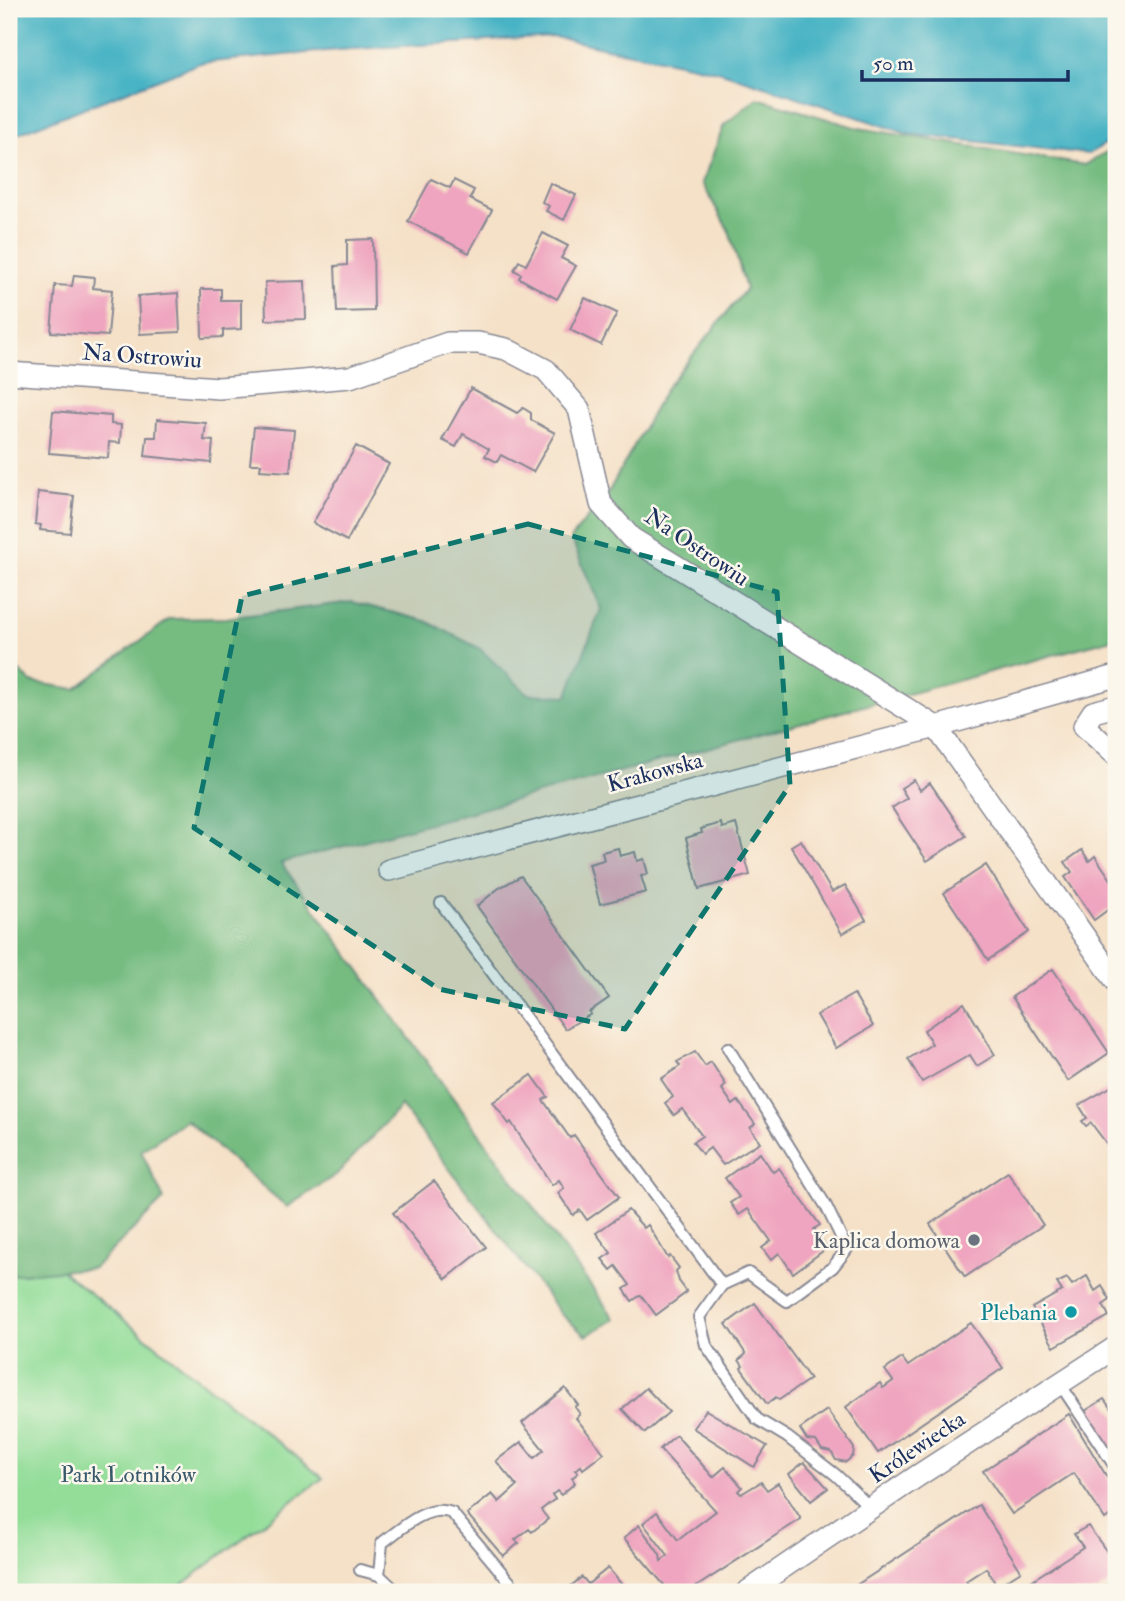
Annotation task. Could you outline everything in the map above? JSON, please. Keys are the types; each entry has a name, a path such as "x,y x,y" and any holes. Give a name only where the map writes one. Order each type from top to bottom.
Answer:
{"street":[{"name":"Na Ostrowiu","path":"9,373 219,388 350,377 448,343 478,343 506,349 546,370 579,409 601,504 631,538 936,727"},
{"name":"Krakowska","path":"389,870 936,727 1116,676"},
{"path":"1116,706 1093,712 1084,726 1116,755"},
{"path":"936,727 1116,981"},
{"name":"Królewiecka","path":"747,1592 1116,1347"}],"lane":[{"path":"441,903 722,1285"},
{"path":"728,1048 826,1206 847,1249 833,1267 787,1301 748,1273 722,1285 699,1317 706,1345 757,1419 787,1437 827,1467 872,1509"},
{"path":"1060,1384 1116,1468"},
{"path":"379,1574 382,1543 431,1511 442,1509 452,1513 518,1592"},
{"path":"360,1570 379,1574 397,1592"}],"highlighted area":[{"path":"528,524 777,592 790,785 625,1029 439,989 194,828 242,596"}],"green space":[{"path":"757,98 858,128 1085,165 1116,146 1116,638 281,863 615,1319 586,1336 561,1314 401,1106 337,1174 287,1207 186,1120 141,1151 164,1199 94,1268 9,1275 9,661 31,682 75,689 170,619 225,618 352,602 426,621 479,648 528,694 567,696 601,609 571,538 609,491 666,388 746,289 729,231 702,183 724,125"},
{"name":"Park Lotników","path":"61,1270 323,1478 172,1592 9,1592 9,1275"}],"water":[{"path":"9,9 1116,9 1116,137 1089,154 908,134 722,72 554,37 338,50 200,63 9,137"}],"building":[{"path":"431,179 450,188 454,180 474,190 470,199 492,210 469,253 408,221"},
{"path":"550,183 576,195 564,220 546,211 549,206 542,202"},
{"path":"543,233 568,246 561,258 576,266 557,299 519,278 521,274 514,270 519,261 526,265"},
{"path":"373,239 374,311 337,312 335,266 347,265 347,240"},
{"path":"74,275 94,277 93,288 112,290 108,336 51,332 55,285 72,286"},
{"path":"305,281 306,319 266,320 265,282"},
{"path":"201,289 221,289 221,300 241,300 241,329 223,330 223,337 202,338"},
{"path":"178,293 180,332 140,334 138,296"},
{"path":"9,296 17,296 16,316 9,316"},
{"path":"585,298 617,313 601,345 570,330"},
{"path":"471,388 517,413 523,408 531,413 531,420 555,433 533,472 501,455 497,462 485,456 489,449 463,434 456,447 442,440"},
{"path":"53,411 111,416 111,424 121,425 120,443 109,442 108,458 49,453"},
{"path":"157,419 206,423 204,440 213,441 211,463 145,456 147,437 156,437"},
{"path":"254,427 294,430 290,472 260,470 261,464 250,464"},
{"path":"356,446 389,464 347,541 313,523"},
{"path":"38,492 74,496 70,533 40,530 41,525 35,524"},
{"path":"914,780 920,790 930,783 966,836 927,861 892,808 907,798 901,788"},
{"path":"721,823 722,828 736,824 750,875 699,889 686,838 702,833 701,829"},
{"path":"801,840 832,892 845,885 866,920 842,934 791,846"},
{"path":"618,848 620,856 635,852 637,861 644,859 648,874 641,876 646,892 600,904 589,864 604,860 602,852"},
{"path":"1082,850 1089,861 1095,856 1116,887 1116,911 1113,906 1094,920 1065,877 1072,872 1065,862"},
{"path":"986,865 1029,932 988,960 944,893"},
{"path":"521,876 609,998 589,1012 591,1014 565,1029 477,906 499,888"},
{"path":"1053,969 1109,1053 1068,1081 1012,997"},
{"path":"854,994 873,1026 836,1048 817,1015"},
{"path":"964,1003 995,1055 977,1066 970,1055 922,1082 908,1059 932,1044 924,1030"},
{"path":"695,1052 705,1066 711,1062 726,1085 722,1089 733,1105 738,1101 755,1124 750,1128 760,1142 723,1165 710,1148 702,1154 693,1142 702,1136 682,1109 674,1115 665,1103 673,1097 661,1079 680,1066 677,1062"},
{"path":"532,1075 548,1097 543,1100 570,1138 574,1135 619,1197 587,1220 580,1210 573,1215 558,1193 564,1188 559,1180 552,1185 511,1122 509,1124 493,1102"},
{"path":"1116,1084 1116,1156 1091,1123 1086,1126 1082,1121 1087,1118 1079,1105"},
{"path":"760,1153 773,1172 779,1168 820,1225 814,1229 827,1248 793,1273 779,1253 771,1260 762,1248 771,1241 748,1209 739,1215 730,1203 739,1197 725,1178"},
{"path":"1008,1172 1043,1225 965,1277 930,1224"},
{"path":"434,1181 486,1247 446,1279 393,1213"},
{"path":"628,1210 644,1228 648,1225 668,1258 670,1256 679,1268 676,1271 679,1281 687,1292 656,1315 641,1295 632,1301 624,1289 630,1285 616,1266 611,1270 602,1259 611,1253 596,1233"},
{"name":"Plebania","path":"1087,1276 1095,1291 1102,1286 1110,1300 1103,1305 1109,1316 1054,1347 1032,1308 1062,1291 1057,1283 1067,1278 1072,1285"},
{"path":"755,1303 810,1379 779,1400 776,1397 767,1404 741,1368 743,1366 739,1360 746,1354 726,1324"},
{"path":"971,1323 1003,1368 878,1453 846,1407 880,1383 883,1388 893,1381 885,1370 902,1358 908,1366"},
{"path":"565,1388 578,1405 575,1407 580,1414 576,1418 604,1453 583,1469 581,1466 575,1470 578,1473 572,1478 575,1483 561,1495 557,1491 552,1495 555,1499 541,1510 548,1519 532,1532 529,1529 515,1540 519,1543 503,1556 467,1514 492,1494 499,1502 517,1486 496,1461 521,1442 534,1458 544,1450 522,1423"},
{"path":"646,1388 669,1412 645,1433 622,1409"},
{"path":"1104,1399 1116,1416 1116,1459 1085,1411"},
{"path":"706,1410 767,1446 754,1467 693,1428"},
{"path":"827,1410 854,1448 853,1456 846,1462 836,1460 831,1452 822,1450 816,1441 807,1440 800,1429"},
{"path":"1069,1414 1116,1492 1116,1511 1105,1519 1074,1473 1012,1514 983,1471"},
{"path":"676,1435 713,1477 725,1467 742,1487 738,1491 741,1494 761,1482 767,1490 778,1483 801,1519 688,1592 670,1592 624,1538 639,1525 660,1555 661,1561 668,1556 643,1523 657,1512 678,1540 716,1511 660,1449"},
{"path":"804,1462 828,1488 811,1501 789,1474"},
{"path":"979,1505 1021,1571 997,1586 986,1568 966,1581 970,1587 961,1592 863,1592 858,1584"},
{"path":"1088,1526 1116,1564 1116,1579 1096,1592 1034,1592 1028,1583 1083,1547 1074,1534"},
{"path":"608,1568 628,1592 576,1592 571,1586 582,1577 588,1584"}],"place":[{"name":"Kaplica domowa","path":"974,1240"},
{"name":"Plebania","path":"1071,1312"}]}
